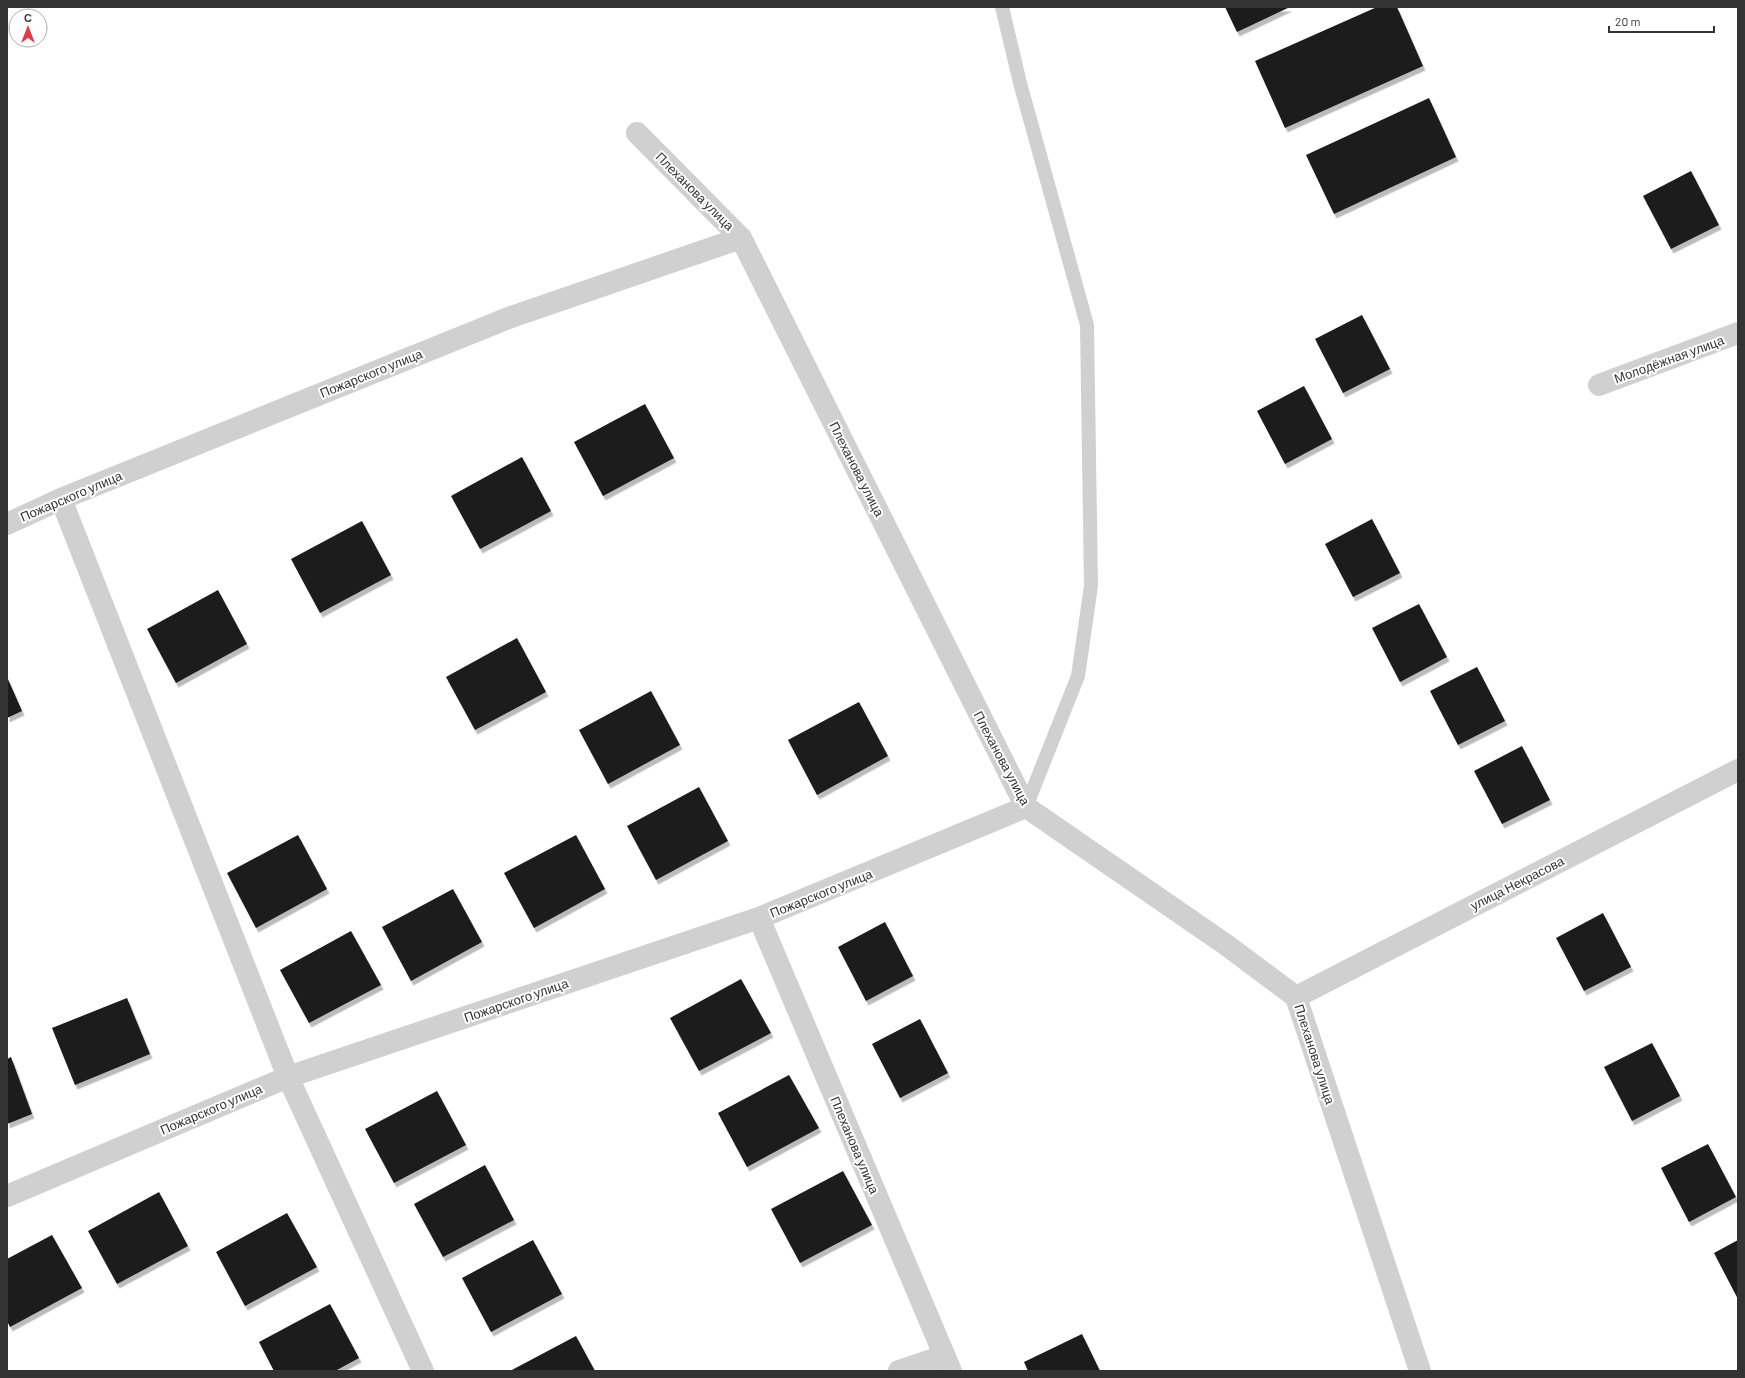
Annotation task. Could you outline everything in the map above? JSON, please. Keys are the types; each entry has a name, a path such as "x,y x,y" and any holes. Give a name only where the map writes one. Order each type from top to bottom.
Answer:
{"street":[{"name":"Плеханова улица","path":"637,133 741,238 1026,807 1219,940 1296,997 1420,1371"},
{"name":"Пожарского улица","path":"7,524 61,499 511,317 741,238"},
{"name":"Молодёжная улица","path":"1599,385 1738,333"},
{"path":"61,499 288,1076 423,1371"},
{"name":"улица Некрасова","path":"1296,997 1738,770"},
{"name":"Пожарского улица","path":"7,1196 288,1076 759,918 1026,807"},
{"name":"Плеханова улица","path":"759,918 947,1364"},
{"path":"899,1371 947,1364"}],"lane":[{"path":"1002,7 1020,83 1087,325 1091,586 1078,676 1026,807"}],"building":[{"path":"1225,7 1290,7 1237,32"},
{"path":"1377,7 1397,7 1423,66 1285,128 1255,61"},
{"path":"1429,98 1456,157 1334,214 1306,155"},
{"path":"1691,171 1719,225 1671,249 1643,196"},
{"path":"1362,315 1390,369 1343,393 1315,339"},
{"path":"1304,386 1332,439 1285,464 1257,411"},
{"path":"645,404 674,458 603,496 574,442"},
{"path":"522,457 551,511 480,549 451,496"},
{"path":"1372,519 1400,573 1353,597 1325,544"},
{"path":"362,521 391,575 320,613 291,559"},
{"path":"218,590 247,644 176,683 147,629"},
{"path":"1419,604 1447,657 1400,682 1372,628"},
{"path":"517,638 546,692 475,730 446,677"},
{"path":"1477,667 1505,721 1458,745 1430,691"},
{"path":"7,677 22,711 7,718"},
{"path":"651,691 680,745 608,784 579,730"},
{"path":"859,702 888,756 817,795 788,740"},
{"path":"1522,746 1550,800 1502,824 1474,771"},
{"path":"699,787 728,841 656,880 627,826"},
{"path":"298,835 327,889 256,928 227,873"},
{"path":"576,835 605,889 534,928 504,873"},
{"path":"453,889 482,942 411,981 382,927"},
{"path":"1603,913 1631,967 1584,991 1556,938"},
{"path":"885,922 913,976 866,1001 838,947"},
{"path":"351,931 381,985 309,1023 280,970"},
{"path":"741,979 771,1033 699,1071 670,1018"},
{"path":"127,998 150,1054 75,1085 52,1028"},
{"path":"920,1019 948,1073 900,1098 872,1044"},
{"path":"1652,1043 1680,1096 1632,1121 1604,1067"},
{"path":"11,1057 32,1114 7,1124 7,1059"},
{"path":"789,1075 819,1128 747,1167 718,1113"},
{"path":"437,1091 466,1145 394,1183 365,1129"},
{"path":"1708,1144 1736,1197 1689,1222 1661,1168"},
{"path":"485,1165 514,1220 443,1257 414,1204"},
{"path":"843,1171 872,1225 800,1263 771,1209"},
{"path":"159,1192 188,1246 117,1284 88,1231"},
{"path":"287,1213 317,1267 245,1306 216,1252"},
{"path":"52,1235 82,1288 10,1327 7,1321 7,1259"},
{"path":"533,1240 562,1294 491,1332 462,1278"},
{"path":"1738,1240 1738,1299 1714,1253"},
{"path":"330,1304 359,1358 335,1371 274,1371 259,1342"},
{"path":"1082,1334 1100,1371 1028,1371 1024,1362"},
{"path":"576,1336 595,1371 510,1371"}]}
